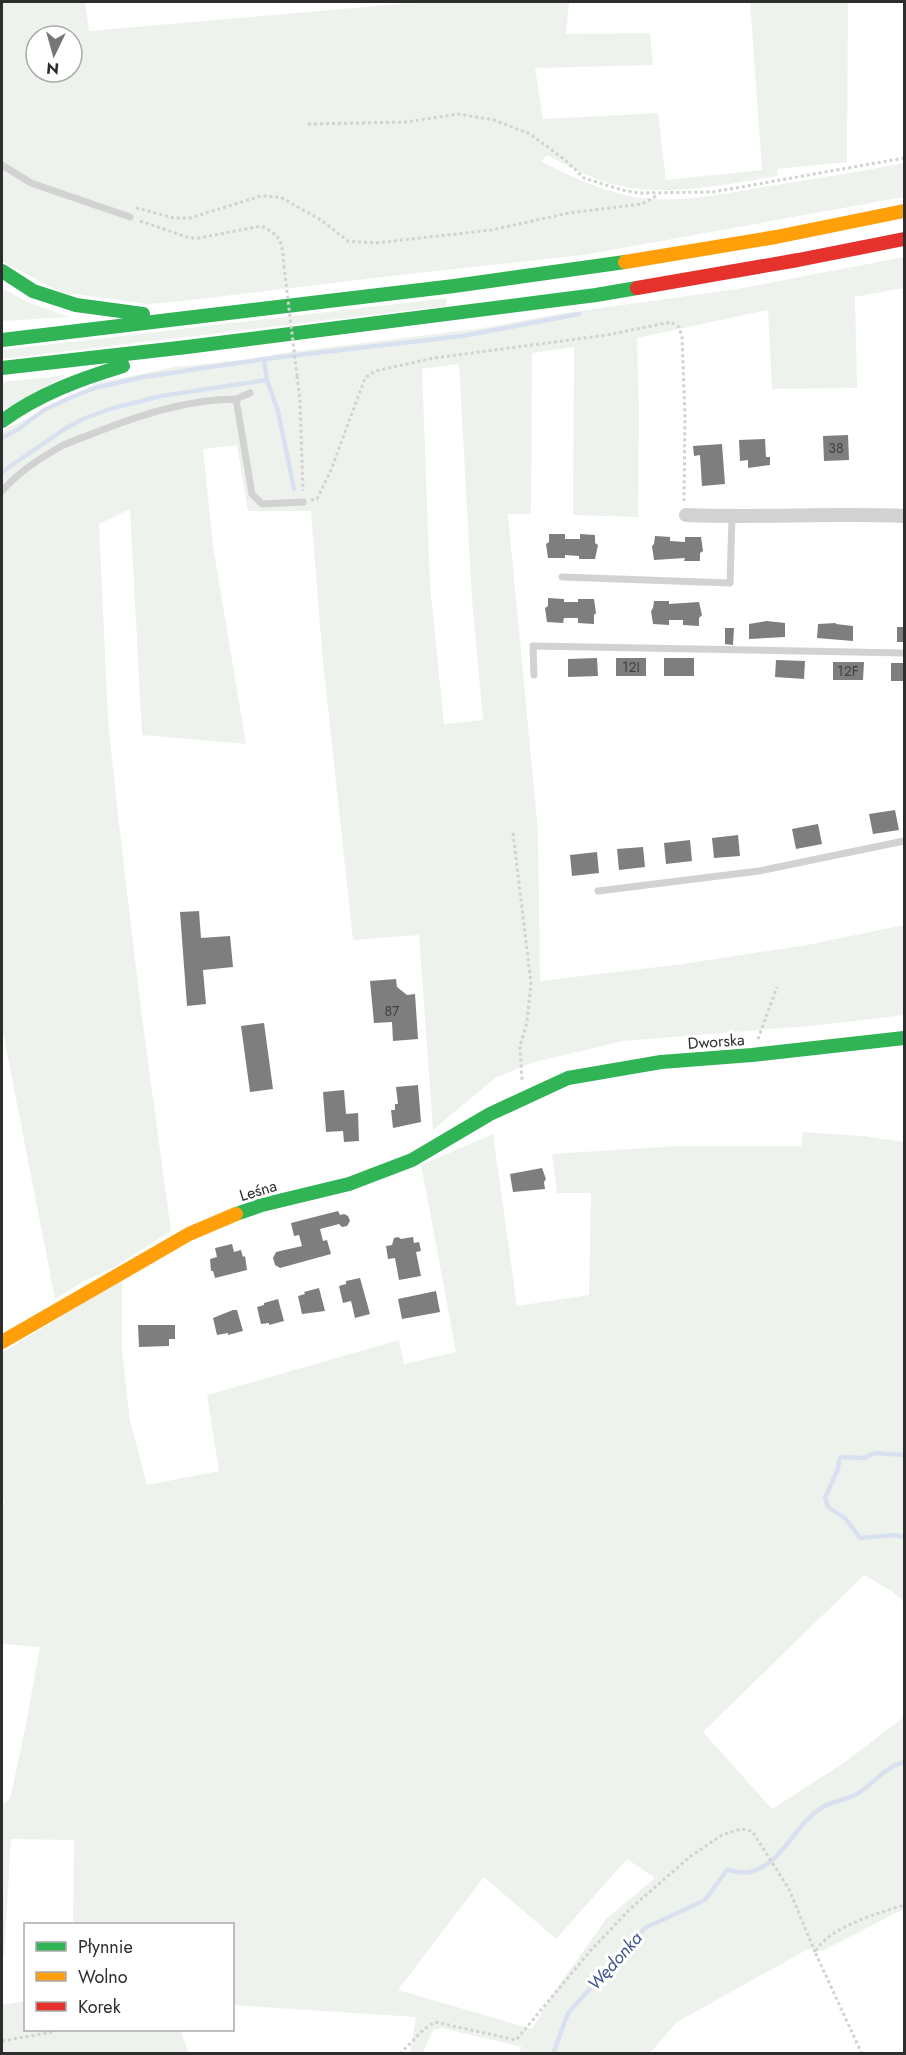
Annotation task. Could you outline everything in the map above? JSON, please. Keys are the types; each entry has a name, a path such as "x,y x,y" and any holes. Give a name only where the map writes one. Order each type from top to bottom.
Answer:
{"main road":[{"path":"2,340 194,319 602,266 765,240 904,211"},
{"path":"2,368 188,347 596,295 798,260 904,238"},
{"path":"2,271 33,291 76,305 118,312 194,319"},
{"path":"2,421 33,399 63,386 91,375 188,347"},
{"name":"Dworska","path":"529,1095 568,1078 606,1070 662,1062 752,1055 904,1038"},
{"name":"Leśna","path":"2,1342 83,1293 189,1234 221,1219 262,1205 349,1184 412,1160 490,1114 529,1095"}],"street":[{"path":"686,515 904,516"}],"lane":[{"path":"2,165 31,183 130,217"},
{"path":"2,491 29,467 60,446 127,421 214,399 236,399 250,393"},
{"path":"236,399 252,494 262,504 303,502"},
{"path":"562,578 730,583 732,517"},
{"path":"534,675 533,646 904,653"},
{"path":"598,891 759,871 904,841"}],"path":[{"path":"308,124 407,122 458,114 494,120 530,134 585,178 622,190 660,194 713,192 904,158"},
{"path":"134,208 174,218 190,218 261,196 280,197 321,220 348,241 376,243 491,230 569,213 642,204 660,194"},
{"path":"130,217 190,238 261,226 278,236 282,243 300,401 303,502 318,499 365,378 375,372 434,358 607,336 671,322 679,327 682,337 686,515"},
{"path":"513,833 531,983 527,1022 520,1046 529,1095"},
{"path":"752,1055 777,987"},
{"path":"400,2054 424,2029 435,2022 516,2040 599,1941 632,1907 690,1856 722,1835 741,1829 752,1831 789,1888 815,1952 862,2054"},
{"path":"815,1952 821,1942 843,1929 904,1905"},
{"path":"2,2041 52,2032"}],"shaded area":[{"path":"2,2 85,2 89,31 422,2 569,2 566,34 650,33 653,65 535,68 543,119 658,113 666,180 762,170 750,2 848,2 847,162 778,169 777,176 715,186 652,190 611,184 563,164 548,155 541,161 599,187 651,199 684,199 716,195 904,163 904,197 584,255 148,304 60,292 2,261"},
{"path":"904,257 904,288 855,297 857,388 772,389 768,310 637,338 638,517 573,515 574,347 532,353 531,514 508,514 538,831 540,981 683,964 807,945 904,925 904,1015 821,1025 623,1041 531,1063 495,1078 433,1130 419,935 353,940 322,652 311,511 248,511 237,445 203,449 213,546 246,744 142,735 130,509 99,524 108,720 140,1002 171,1231 114,1267 84,1281 55,1299 2,1027 2,431 97,383 175,367 269,357 275,354 483,328 558,314 737,289","holes":["459,364 472,600 483,720 444,724 430,584 422,369"]},
{"path":"2,288 27,302 70,317 2,321"},
{"path":"447,298 446,306 2,359 2,350"},
{"path":"67,375 2,411 2,382"},
{"path":"803,1132 863,1136 904,1142 904,1602 893,1592 864,1575 703,1732 772,1809 845,1762 904,1717 904,1909 822,1951 808,1949 677,2022 650,2053 518,2053 522,2047 442,2028 433,2030 423,2053 410,2053 416,2017 234,2005 234,1923 73,1923 74,1840 11,1839 2,1959 2,1804 10,1799 40,1647 4,1644 2,1660 2,1504 4,1504 2,1491 2,1353 122,1279 122,1351 130,1420 147,1485 219,1471 207,1395 399,1340 404,1364 456,1352 421,1165 493,1134 517,1306 589,1295 591,1193 557,1193 552,1154 676,1146 801,1146","holes":["627,1859 655,1878 606,1919 553,1994 532,2029 398,1990 484,1877 556,1939"]},
{"path":"24,2001 24,2031 180,2031 189,2053 2,2053 2,2005"}],"building":[{"path":"848,435 849,460 824,461 823,436"},
{"path":"765,439 766,457 770,457 770,465 748,468 748,460 740,461 739,440"},
{"path":"722,444 725,484 702,486 700,455 694,456 693,446"},
{"path":"549,534 565,534 565,539 580,539 580,534 595,535 595,543 598,545 595,559 579,559 579,556 565,555 565,558 548,558 546,544 549,542"},
{"path":"655,536 670,537 670,541 685,542 685,537 701,537 703,551 700,553 700,561 684,561 685,558 654,560 652,546"},
{"path":"548,598 564,599 564,602 594,599 596,613 594,624 578,623 578,618 564,618 563,623 547,622 545,608 548,606"},
{"path":"654,601 669,601 669,604 699,602 702,615 699,618 699,626 683,625 683,620 669,620 669,625 653,624 651,611"},
{"path":"767,621 785,623 785,637 749,639 749,624"},
{"path":"836,623 853,626 853,641 817,638 818,624"},
{"path":"897,627 904,627 904,642 897,642"},
{"path":"725,628 734,628 733,645 725,644"},
{"path":"597,658 598,676 568,677 568,659"},
{"path":"616,658 646,658 646,676 616,676"},
{"path":"664,658 694,658 694,676 664,676"},
{"path":"776,660 805,661 804,679 775,677"},
{"path":"833,662 864,662 863,680 833,680"},
{"path":"891,663 904,663 904,681 891,681"},
{"path":"895,810 899,830 873,834 869,814"},
{"path":"818,824 822,844 796,849 792,829"},
{"path":"738,835 740,856 714,858 712,838"},
{"path":"690,840 692,861 666,864 664,843"},
{"path":"643,847 645,867 619,870 617,849"},
{"path":"597,852 599,873 572,876 570,855"},
{"path":"199,911 201,938 230,936 233,967 203,970 206,1004 187,1006 180,912"},
{"path":"396,979 397,987 407,995 415,994 418,1039 393,1041 392,1022 374,1023 370,981"},
{"path":"264,1023 273,1089 250,1092 241,1026"},
{"path":"418,1085 421,1122 393,1128 391,1110 395,1110 395,1104 398,1104 396,1087"},
{"path":"344,1090 346,1114 358,1113 359,1141 344,1142 343,1131 326,1132 323,1092"},
{"path":"542,1168 546,1179 545,1189 513,1192 510,1174"},
{"path":"338,1211 340,1215 348,1216 350,1221 347,1226 342,1227 339,1224 320,1229 323,1241 327,1240 331,1254 280,1268 275,1265 273,1258 276,1252 302,1246 299,1235 294,1236 291,1223"},
{"path":"413,1237 414,1243 419,1242 421,1251 416,1252 421,1276 399,1280 395,1258 388,1259 386,1246 392,1245 394,1238 401,1239"},
{"path":"232,1244 234,1252 241,1250 243,1257 245,1256 247,1270 215,1278 211,1271 210,1259 217,1257 215,1248"},
{"path":"360,1278 370,1314 355,1318 351,1301 343,1303 339,1286 346,1284 346,1281"},
{"path":"319,1288 325,1311 302,1314 298,1296"},
{"path":"436,1291 440,1312 402,1319 398,1299"},
{"path":"278,1299 284,1321 269,1325 269,1323 261,1324 257,1307"},
{"path":"237,1310 243,1331 217,1335 213,1318"},
{"path":"138,1325 175,1325 175,1339 169,1339 169,1346 139,1347"}],"waterway":[{"path":"2,438 44,410 74,396 98,387 144,377 264,359 462,336 579,314"},
{"path":"2,472 63,430 83,419 110,409 161,396 267,380 264,359"},
{"path":"267,380 278,411 294,489"},
{"name":"Wędonka","path":"904,1455 875,1453 864,1458 841,1457 825,1498 828,1507 846,1519 860,1538 895,1535 904,1537"},
{"name":"Wędonka","path":"553,2054 568,2013 645,1928 705,1900 727,1870 748,1873 761,1868 780,1853 803,1824 821,1808 855,1795 884,1772 904,1762"}],"traffic: fast":[{"path":"2,340 454,286 625,262"},
{"path":"2,271 33,291 76,305 143,314"},
{"path":"2,368 187,347 637,288"},
{"path":"2,421 60,388 123,366"},
{"path":"236,1214 262,1205 349,1184 412,1160 490,1114 568,1078 661,1062 752,1055 904,1038"}],"traffic: slow":[{"path":"625,262 776,237 904,211"},
{"path":"2,1342 189,1234 236,1214"}],"traffic: jam":[{"path":"637,288 904,239"}]}
